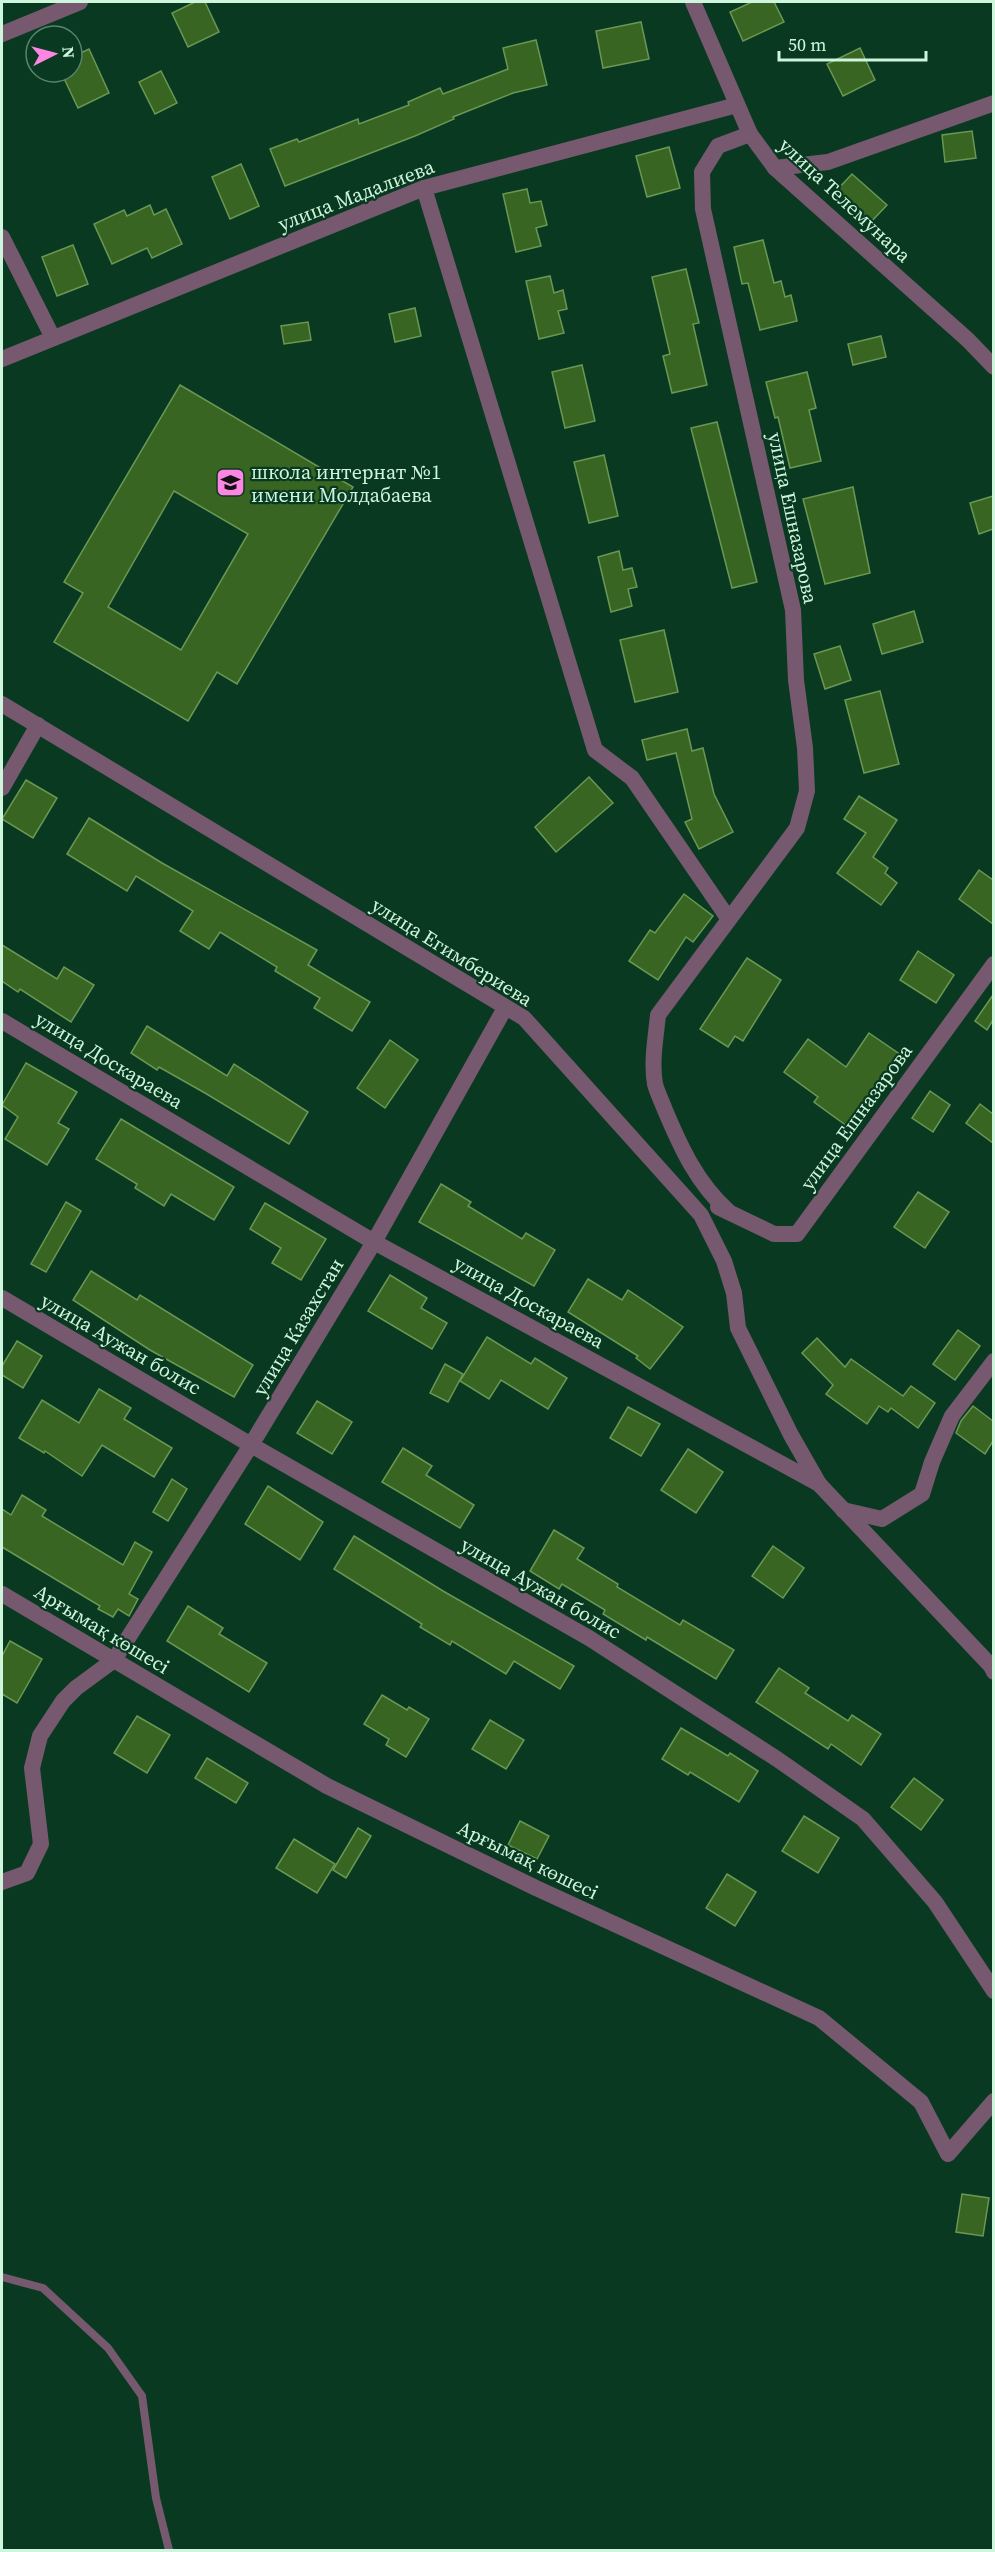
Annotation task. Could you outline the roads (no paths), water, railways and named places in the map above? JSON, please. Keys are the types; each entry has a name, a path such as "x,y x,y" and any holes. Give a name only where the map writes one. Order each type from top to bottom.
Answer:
{"street":[{"path":"2,34 80,2"},
{"name":"улица Телемунара","path":"693,2 750,134 775,168 968,340 993,367"},
{"path":"775,168 828,162 993,103"},
{"name":"улица Мадалиева","path":"2,359 424,189 737,105"},
{"name":"улица Ешназарова","path":"728,1211 710,1195 684,1155 655,1084 658,1014 796,828 807,792 805,748 796,680 794,610 703,209 702,172 718,146 750,134"},
{"path":"424,189 595,750 632,778 728,918"},
{"path":"2,237 53,338"},
{"name":"улица Егимбериева","path":"2,704 524,1018 701,1215 719,1252 734,1293 738,1328 791,1435 819,1484"},
{"path":"2,788 38,725"},
{"name":"улица Ешназарова","path":"678,1189 774,1234 797,1234 993,964"},
{"name":"улица Казахстан","path":"114,1660 251,1445 374,1242 505,1008"},
{"name":"улица Доскараева","path":"2,1021 374,1242 819,1484 993,1668"},
{"name":"улица Аужан болис","path":"2,1298 251,1445 589,1638 777,1759 863,1819 936,1902 993,1992"},
{"path":"843,1510 882,1519 922,1494 932,1462 952,1416 993,1361"},
{"name":"Арғымақ көшесі","path":"2,1594 327,1786 536,1888 819,2018 921,2102 948,2154 993,2101"},
{"path":"2,1882 27,1873 41,1844 32,1767 40,1736 63,1701 76,1688 114,1660"}],"lane":[{"path":"2,2277 43,2288 108,2348 142,2396 156,2498 169,2550"}],"place":[{"name":"школа интернат №1 имени Молдабаева","path":"230,483"}]}
